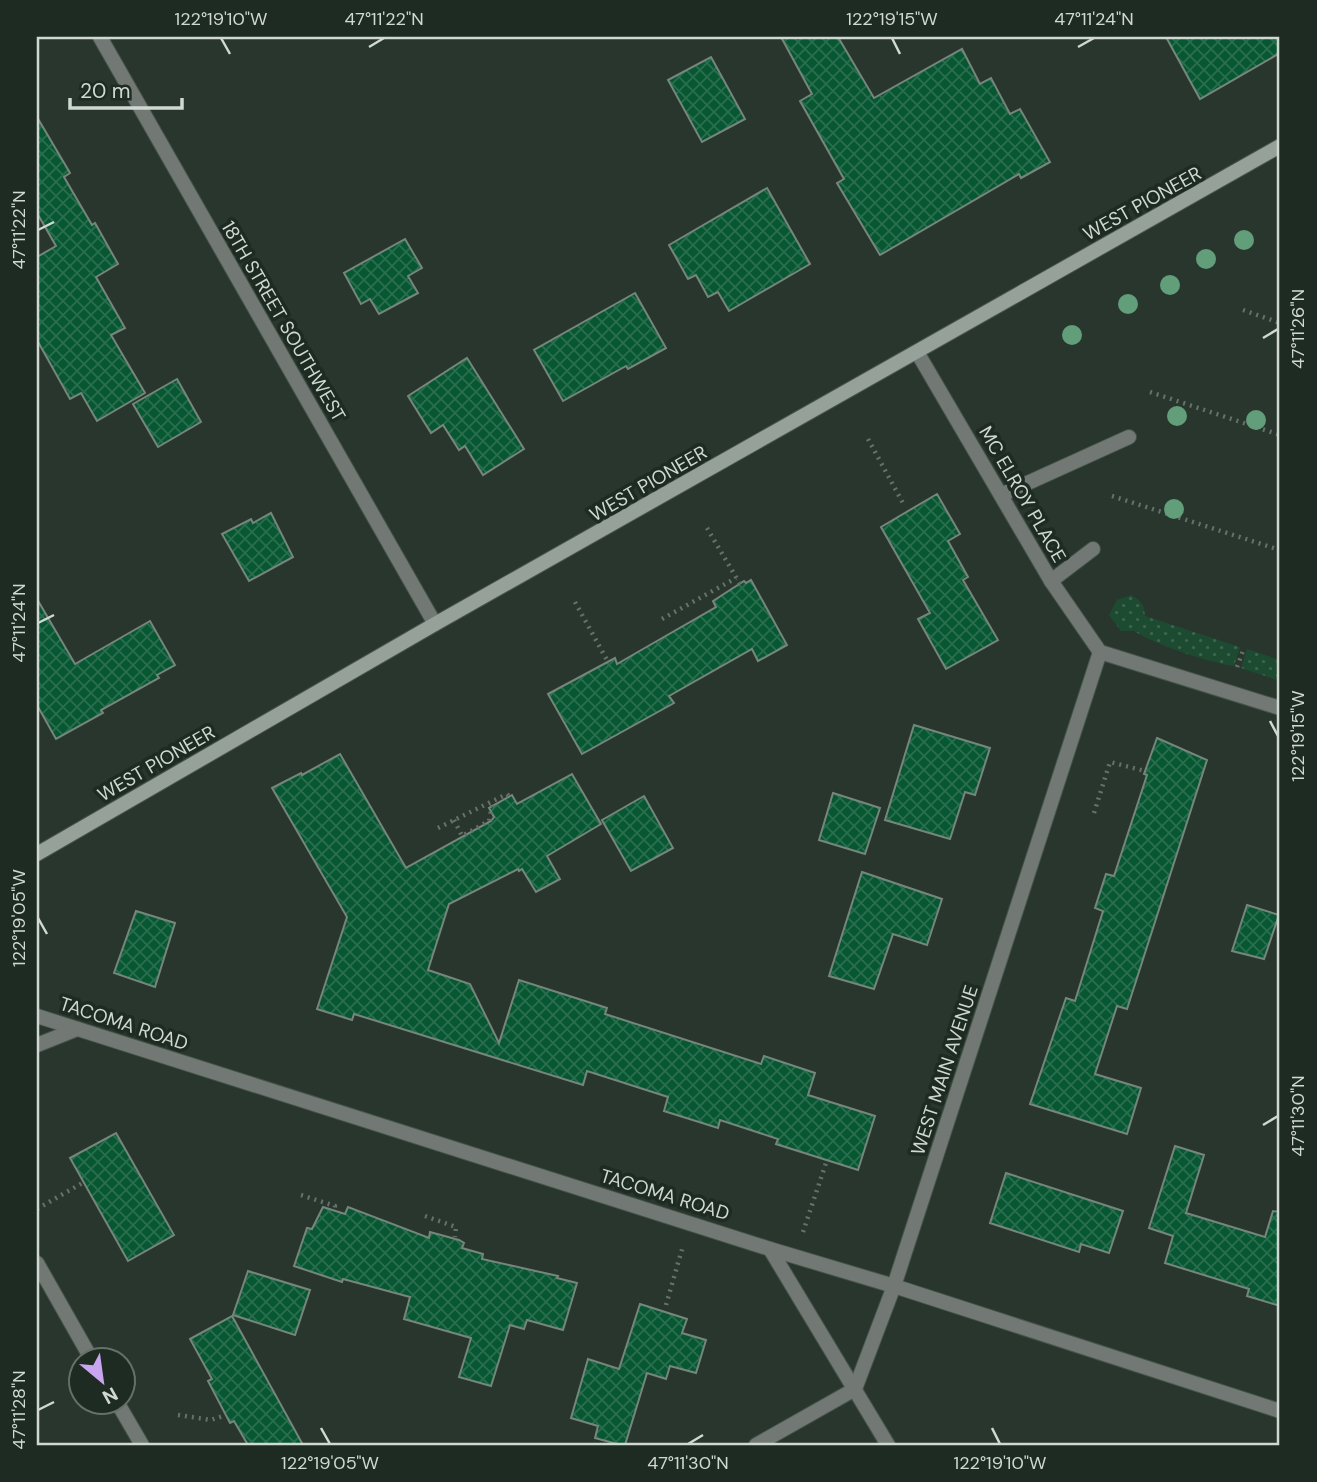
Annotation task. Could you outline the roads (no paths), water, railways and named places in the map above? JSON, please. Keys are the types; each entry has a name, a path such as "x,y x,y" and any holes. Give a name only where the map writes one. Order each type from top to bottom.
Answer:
{"main road":[{"name":"WEST PIONEER","path":"37,854 435,624 1280,146"}],"street":[{"name":"18TH STREET SOUTHWEST","path":"100,37 435,624"},
{"name":"MC ELROY PLACE","path":"917,352 1051,581 1100,652"},
{"path":"1001,495 1129,437"},
{"path":"1051,581 1093,549"},
{"path":"1100,652 1280,708"},
{"name":"WEST MAIN AVENUE","path":"855,1389 894,1286 1100,652"},
{"name":"TACOMA ROAD","path":"37,1016 894,1286 1280,1411"},
{"path":"37,1045 77,1029"},
{"path":"770,1249 888,1445"},
{"path":"37,1263 84,1346"},
{"path":"756,1445 855,1389"},
{"path":"125,1416 142,1445"}]}
